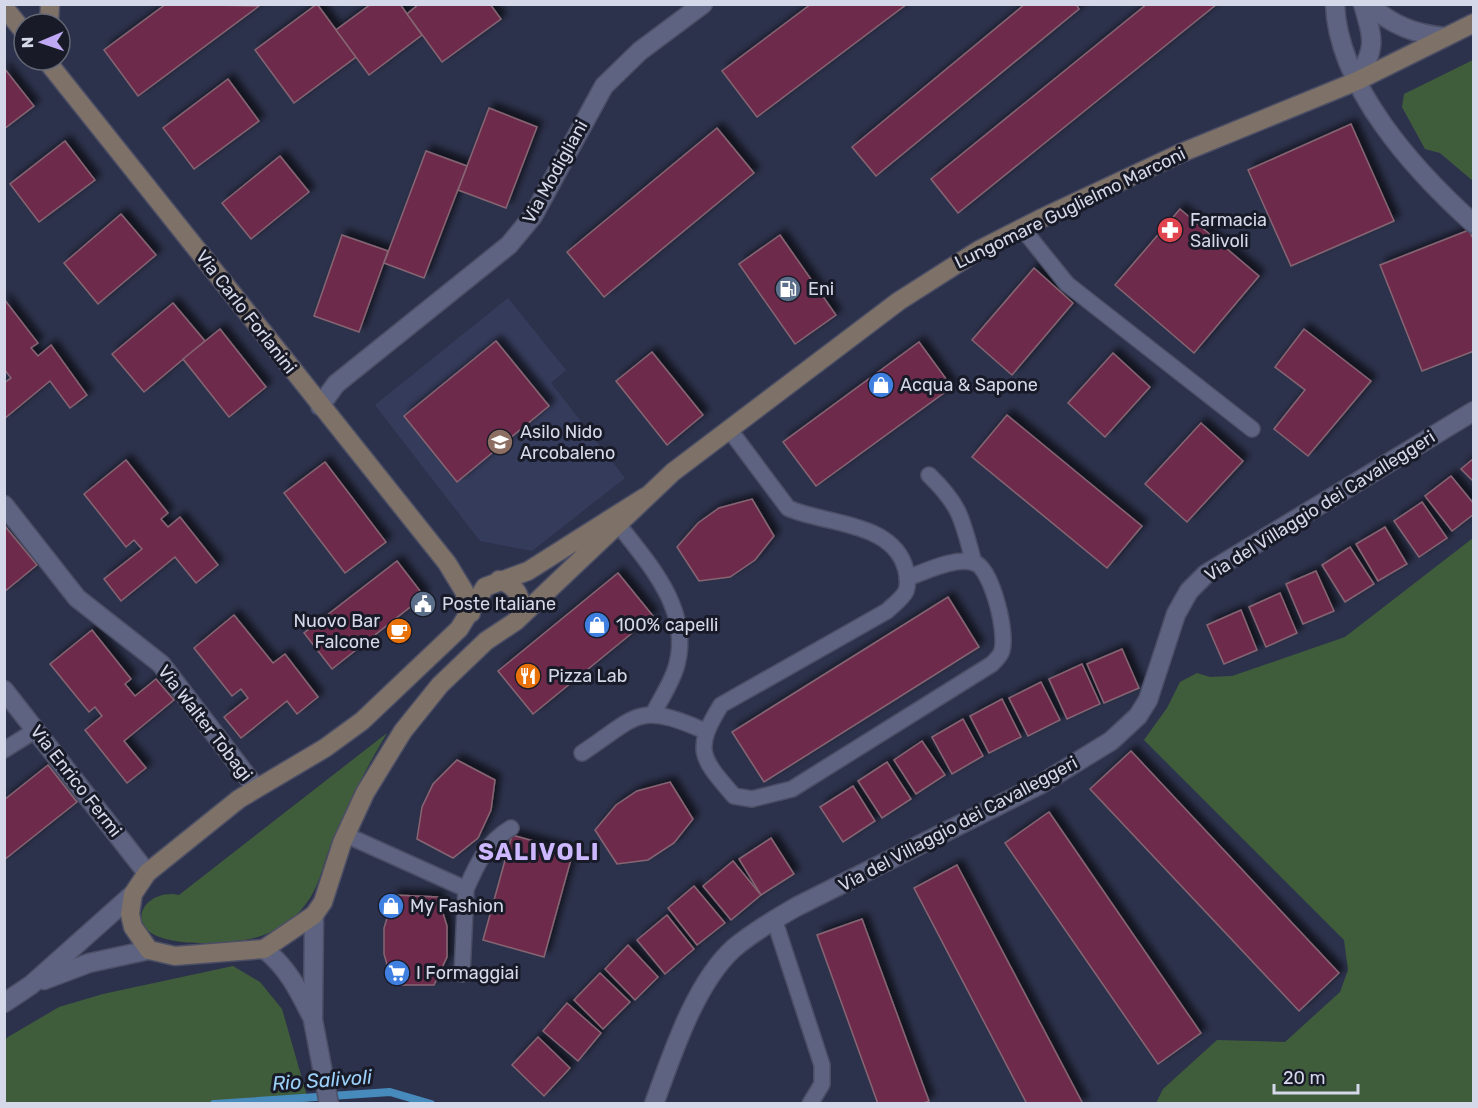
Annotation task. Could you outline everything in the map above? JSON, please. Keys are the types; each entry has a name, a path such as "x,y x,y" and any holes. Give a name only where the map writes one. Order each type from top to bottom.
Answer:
{"street":[{"name":"Via Modigliani","path":"320,406 336,384 516,238 533,216 604,86 640,51 703,4"},
{"path":"1335,4 1341,44 1373,114 1473,224"},
{"path":"1357,81 1371,56 1373,42 1363,4"},
{"path":"1368,4 1401,28 1420,35 1445,37"},
{"name":"Lungomare Guglielmo Marconi","path":"149,950 175,957 264,949 314,915 323,902 345,835 365,793 403,731 440,685 464,660 510,626 521,613 548,592 645,497 729,429 899,301 979,250 1022,228 1180,153 1357,81 1473,23"},
{"name":"Via Carlo Forlanini","path":"57,72 320,406 447,563 464,591 471,613"},
{"name":"Via del Villaggio dei Cavalleggeri","path":"654,1104 687,1022 708,982 733,950 774,920 1041,784 1111,741 1138,716 1148,700 1176,614 1189,591 1206,574 1473,411"},
{"name":"Lungomare Guglielmo Marconi","path":"495,582 528,571 645,497"},
{"name":"Via Walter Tobagi","path":"4,505 77,598 161,664 256,788"},
{"name":"Via Carlo Forlanini","path":"447,563 469,575 495,582"},
{"path":"31,985 133,894 147,873 256,788 325,748 362,721 440,649 471,613 481,592 495,582 511,585 520,596 521,613"},
{"name":"Via Enrico Fermi","path":"4,690 147,873"},
{"path":"8,994 88,963 149,950 133,927 130,914 133,894"},
{"path":"314,915 313,1020 329,1104"},
{"path":"264,949 286,969 313,1020"}],"lane":[{"path":"1022,228 1067,284 1252,429"},
{"path":"729,429 788,508 798,513 839,521 879,537 903,559 907,578 906,591 887,611 721,705 705,731 704,751 709,768 734,796 752,799 792,789 992,664 1001,652 1003,634 1000,616 983,569 974,562 960,511 947,493 929,475"},
{"path":"618,524 644,557 676,610 680,640 677,664 653,714"},
{"path":"907,578 958,562 974,562"},
{"path":"582,753 636,716 653,714 676,718 705,731"},
{"path":"4,750 36,730"},
{"path":"462,974 466,889 481,856 497,836 511,828"},
{"path":"345,835 466,889"},
{"path":"774,920 822,1065 822,1084 810,1104"}],"shaded area":[{"name":"Asilo Nido Arcobaleno","path":"508,298 566,370 551,383 625,478 532,551 480,541 375,405"}],"green space":[{"path":"1473,60 1473,181 1440,153 1425,149 1402,107 1404,94"},
{"path":"1473,538 1473,1103 1156,1103 1163,1089 1217,1040 1285,1042 1340,992 1348,970 1344,940 1144,740 1167,708 1180,682 1197,673 1210,677 1232,676 1345,637"},
{"path":"387,733 343,818 314,892 291,920 279,928 250,939 204,943 160,937 150,932 144,925 141,918 142,911 152,900 169,894 179,895"},
{"path":"233,966 260,982 282,1009 309,1103 5,1103 5,1040 8,1037 59,1007 103,994"}],"building":[{"path":"166,4 259,6 138,96 104,50"},
{"path":"317,4 356,57 294,103 255,50"},
{"path":"371,4 400,4 422,35 369,75 336,30"},
{"path":"419,4 490,4 501,19 442,62 407,14"},
{"path":"811,4 907,4 757,117 722,71"},
{"path":"1025,4 1076,4 1079,9 876,176 852,147"},
{"path":"1147,4 1217,4 958,213 931,179"},
{"path":"4,68 34,106 4,129"},
{"path":"228,79 259,121 194,169 163,128"},
{"path":"489,108 537,127 506,208 458,190"},
{"path":"1351,124 1394,221 1291,266 1248,170"},
{"path":"717,128 754,173 604,297 567,252"},
{"path":"65,141 95,180 39,222 10,184"},
{"path":"426,151 467,166 424,278 384,263"},
{"path":"280,156 309,192 251,239 222,203"},
{"path":"1180,209 1259,276 1194,353 1115,285"},
{"path":"121,214 156,255 98,304 64,263"},
{"path":"1469,230 1474,241 1474,351 1422,371 1380,265"},
{"path":"342,235 388,251 359,332 314,316"},
{"name":"Eni","path":"780,235 836,315 795,344 739,264"},
{"path":"1034,268 1073,303 1012,375 972,340"},
{"path":"4,299 38,343 31,348 38,356 51,345 87,395 70,408 50,381 4,419 4,383 11,378 4,369"},
{"path":"173,303 205,341 144,392 112,354"},
{"path":"220,329 266,387 229,417 183,359"},
{"path":"1304,329 1371,381 1308,456 1274,429 1305,390 1275,367"},
{"path":"496,341 549,406 457,482 404,416"},
{"path":"919,342 952,387 816,486 783,442"},
{"path":"652,352 703,415 667,445 616,381"},
{"path":"1113,353 1150,387 1105,437 1068,403"},
{"path":"1007,415 1142,526 1107,568 972,457"},
{"path":"1201,423 1243,461 1187,522 1145,484"},
{"path":"1474,458 1474,482 1461,469"},
{"path":"126,460 168,513 161,519 168,527 180,517 218,565 196,583 175,557 121,601 104,579 142,549 134,540 126,547 84,494"},
{"path":"325,462 386,542 345,573 284,493"},
{"path":"1451,476 1474,504 1474,514 1452,531 1425,496"},
{"path":"752,499 774,536 755,560 730,577 699,581 677,547 698,523 719,508"},
{"path":"1422,502 1447,538 1419,557 1394,521"},
{"path":"4,525 37,565 4,592"},
{"path":"1385,527 1407,564 1378,581 1356,544"},
{"path":"1350,547 1374,584 1345,602 1322,565"},
{"path":"397,561 424,596 332,669 304,633"},
{"path":"1316,571 1334,611 1303,624 1286,584"},
{"path":"618,573 653,616 533,714 498,671"},
{"path":"1280,593 1297,633 1266,647 1249,607"},
{"path":"948,597 979,647 764,782 732,732"},
{"path":"1241,610 1257,650 1224,664 1207,625"},
{"path":"234,615 273,663 285,654 318,697 297,714 287,701 241,738 224,717 248,698 241,689 232,696 194,648"},
{"path":"92,630 131,679 125,684 135,696 156,679 174,700 124,741 146,768 127,783 85,730 102,716 95,707 89,712 50,664"},
{"path":"1122,649 1139,688 1104,703 1087,664"},
{"path":"1082,664 1100,704 1067,719 1049,679"},
{"path":"1041,682 1060,720 1028,736 1009,698"},
{"path":"1002,699 1021,737 989,753 970,716"},
{"path":"963,719 983,756 952,774 932,737"},
{"path":"922,741 945,775 916,794 894,760"},
{"path":"1131,751 1339,973 1299,1011 1090,789"},
{"path":"457,760 495,780 491,810 478,838 453,858 417,839 422,807 433,784"},
{"path":"887,762 911,799 882,818 858,781"},
{"path":"48,765 77,802 4,860 4,800"},
{"path":"670,782 693,819 674,843 648,860 617,864 595,830 616,805 637,791"},
{"path":"853,786 875,821 843,842 820,807"},
{"path":"1049,812 1201,1033 1158,1064 1005,843"},
{"path":"512,835 573,852 544,957 483,940"},
{"path":"771,838 794,874 761,895 739,859"},
{"path":"733,861 761,895 731,920 703,886"},
{"path":"957,865 1083,1104 1027,1104 914,888"},
{"path":"694,886 725,923 697,945 668,908"},
{"path":"394,895 438,897 447,926 447,957 434,985 393,985 384,954 384,928"},
{"path":"667,915 694,949 665,974 637,940"},
{"path":"862,919 929,1101 921,1104 878,1104 817,935"},
{"path":"628,945 658,977 635,1000 605,969"},
{"path":"600,973 630,1002 603,1029 574,1000"},
{"path":"567,1003 601,1033 578,1061 543,1031"},
{"path":"538,1037 570,1068 544,1096 512,1065"}],"waterway":[{"name":"Rio Salivoli","path":"214,1104 390,1092 431,1104"}],"place":[{"name":"Farmacia Salivoli","path":"1170,230"},
{"name":"Eni","path":"788,289"},
{"name":"Acqua & Sapone","path":"881,385"},
{"name":"Asilo Nido Arcobaleno","path":"500,442"},
{"name":"Poste Italiane","path":"423,604"},
{"name":"100% capelli","path":"597,625"},
{"name":"Nuovo Bar Falcone","path":"399,631"},
{"name":"Pizza Lab","path":"528,676"},
{"name":"My Fashion","path":"391,906"},
{"name":"I Formaggiai","path":"397,973"}],"district":[{"name":"SALIVOLI","path":"539,852"}]}
